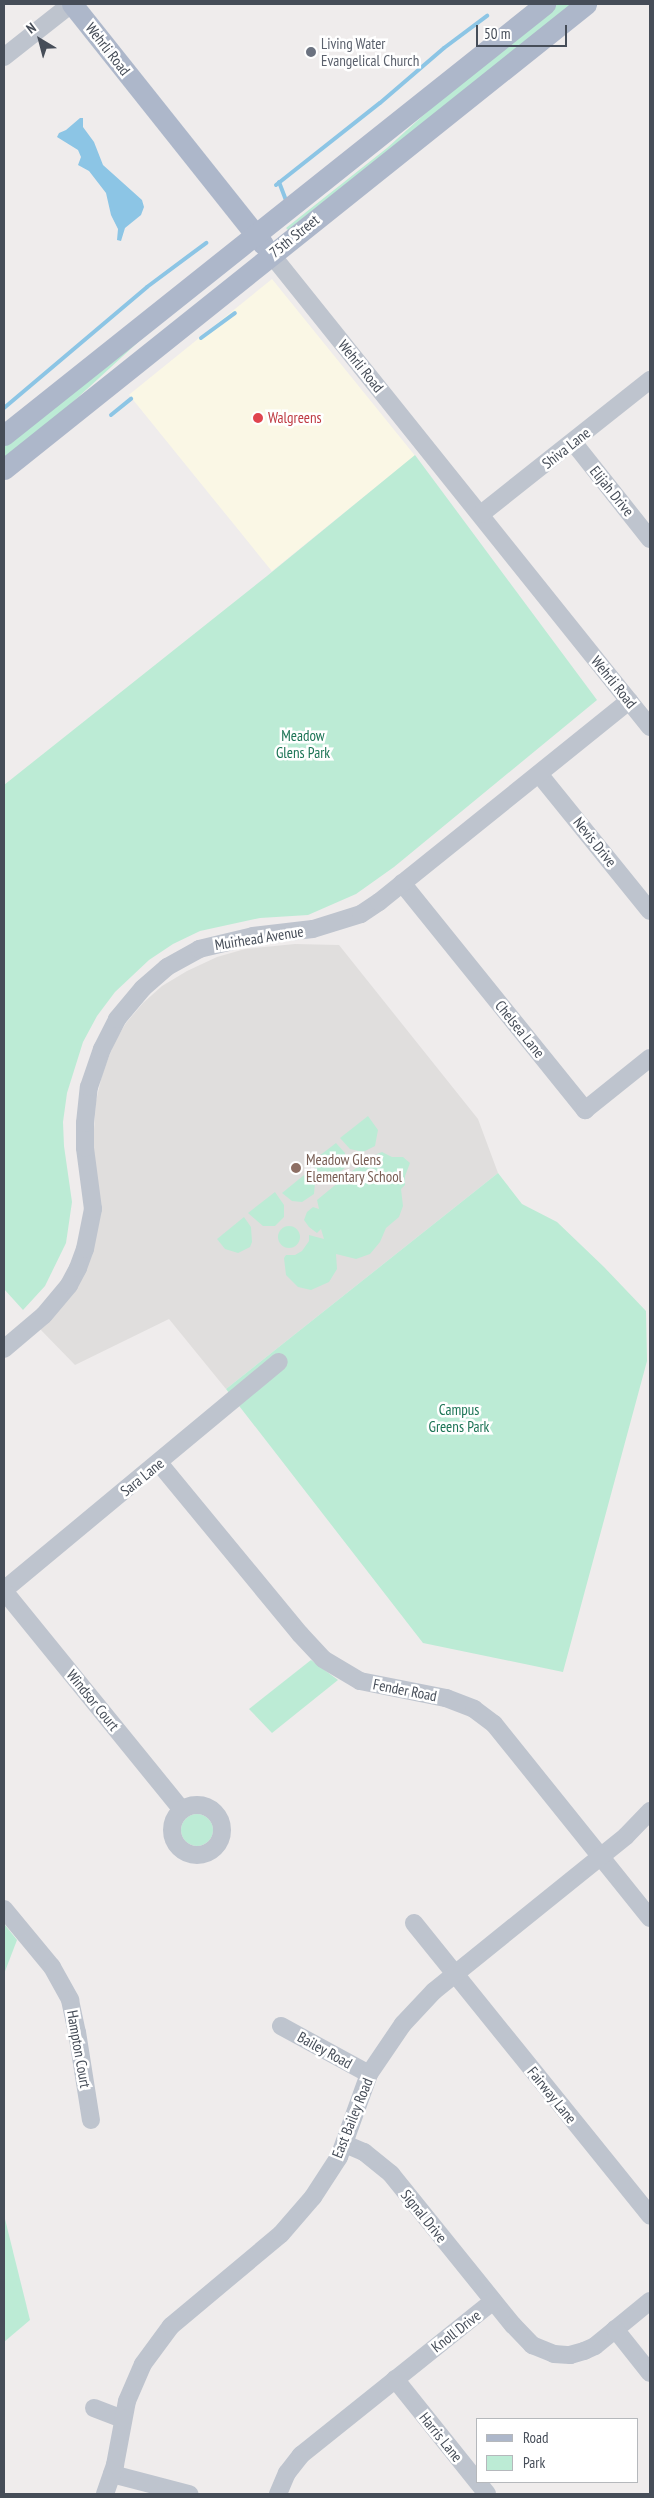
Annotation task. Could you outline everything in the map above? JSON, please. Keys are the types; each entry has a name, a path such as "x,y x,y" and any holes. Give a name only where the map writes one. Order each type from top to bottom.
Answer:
{"main road":[{"name":"Wehrli Road","path":"72,4 271,254"},
{"name":"75th Street","path":"4,435 545,4"},
{"name":"75th Street","path":"4,469 586,4"}],"street":[{"path":"4,57 72,4"},
{"name":"Wehrli Road","path":"271,254 650,727"},
{"name":"Shiva Lane","path":"481,514 650,380"},
{"name":"Elijah Drive","path":"573,442 650,539"},
{"name":"Muirhead Avenue","path":"4,1349 44,1314 69,1285 78,1268 85,1248 93,1209 85,1148 85,1123 89,1087 102,1049 117,1019 143,988 168,967 200,949 244,938 294,932 334,924 361,914 630,701"},
{"name":"Nevis Drive","path":"539,774 650,911"},
{"name":"Chelsea Lane","path":"402,883 585,1110 650,1058"},
{"name":"Sara Lane","path":"4,1590 279,1362"},
{"name":"Fender Road","path":"159,1463 316,1652 348,1676 360,1681 446,1698 486,1717 513,1746 650,1918"},
{"name":"Windsor Court","path":"4,1590 182,1810"},
{"name":"East Bailey Road","path":"104,2494 112,2474 122,2419 132,2385 156,2343 194,2305 267,2246 295,2220 313,2197 339,2157 370,2074 403,2024 421,2004 454,1974 638,1825 650,1811"},
{"name":"Hampton Court","path":"4,1909 52,1967 70,2000 91,2120"},
{"path":"414,1923 454,1974"},
{"name":"Fairway Lane","path":"454,1974 650,2216"},
{"name":"Bailey Road","path":"281,2026 370,2074"},
{"name":"Signal Drive","path":"345,2144 364,2152 391,2174 493,2301"},
{"name":"Knoll Drive","path":"278,2494 288,2473 301,2455 493,2301 532,2345 554,2354 570,2355 584,2351 650,2301"},
{"path":"615,2329 650,2373"},
{"name":"Harris Lane","path":"395,2379 477,2482"},
{"path":"94,2408 122,2419"},
{"path":"112,2474 189,2494"},
{"name":"Harris Lane","path":"478,2483 487,2494"}],"shaded area":[{"path":"272,279 415,455 272,571 129,395"},
{"name":"Meadow Glens Elementary School","path":"295,944 339,945 478,1119 498,1173 226,1389 169,1319 75,1365 40,1329 100,1207 93,1144 96,1101 102,1075 114,1043 126,1023 143,1003 162,986 187,971 217,957 245,949"}],"green space":[{"path":"558,4 573,4 288,230 286,228 387,148 468,75"},
{"path":"236,263 147,334 62,412 4,459 4,444"},
{"name":"Meadow Glens Park","path":"415,455 597,700 394,867 356,894 308,915 260,918 200,931 173,944 149,960 115,992 97,1016 83,1042 67,1093 63,1122 64,1146 72,1202 66,1243 45,1286 23,1310 4,1289 4,785 267,576"},
{"path":"368,1116 378,1130 375,1146 363,1152 350,1149 340,1138"},
{"path":"336,1143 345,1153 346,1167 334,1177 322,1176 310,1163"},
{"path":"382,1152 392,1157 403,1157 410,1163 405,1176 405,1185 401,1189 403,1206 399,1217 386,1228 380,1242 370,1254 356,1259 336,1254 337,1269 329,1282 311,1290 298,1287 286,1275 284,1258 286,1255 295,1255 302,1251 309,1241 309,1235 324,1239 321,1229 317,1233 304,1220 307,1212 313,1207 319,1209 317,1200 367,1159 372,1161 377,1154"},
{"path":"309,1171 315,1183 314,1194 302,1202 292,1201 282,1193"},
{"name":"Campus Greens Park","path":"498,1173 522,1204 557,1222 646,1311 647,1361 563,1672 423,1643 226,1389"},
{"path":"275,1192 284,1205 284,1217 275,1226 263,1226 248,1213"},
{"path":"244,1217 251,1227 252,1242 250,1247 238,1253 225,1249 217,1239"},
{"path":"289,1226 299,1233 300,1237 293,1247 289,1248 279,1241 278,1237 285,1227"},
{"path":"311,1660 338,1680 272,1733 249,1709"},
{"path":"197,1814 203,1815 208,1819 212,1824 212,1836 208,1841 203,1845 197,1846 191,1845 186,1841 182,1836 181,1830 182,1824 186,1819 191,1815"},
{"path":"5,1925 17,1940 4,1974 4,1929"},
{"path":"4,2215 30,2320 4,2342"}],"water":[{"path":"80,118 83,118 83,127 94,142 103,165 142,200 144,207 141,215 125,228 121,241 117,240 118,229 111,215 106,193 89,171 78,165 81,157 78,150 57,137 59,133 66,130"}],"waterway":[{"path":"276,185 380,103 444,48 487,16"},
{"path":"279,182 286,200"},
{"path":"4,408 147,287 206,243"},
{"path":"201,338 235,313"},
{"path":"111,415 131,399"}],"place":[{"name":"Living Water Evangelical Church","path":"311,52"},
{"name":"Walgreens","path":"258,418"},
{"name":"Meadow Glens Elementary School","path":"296,1168"}]}
